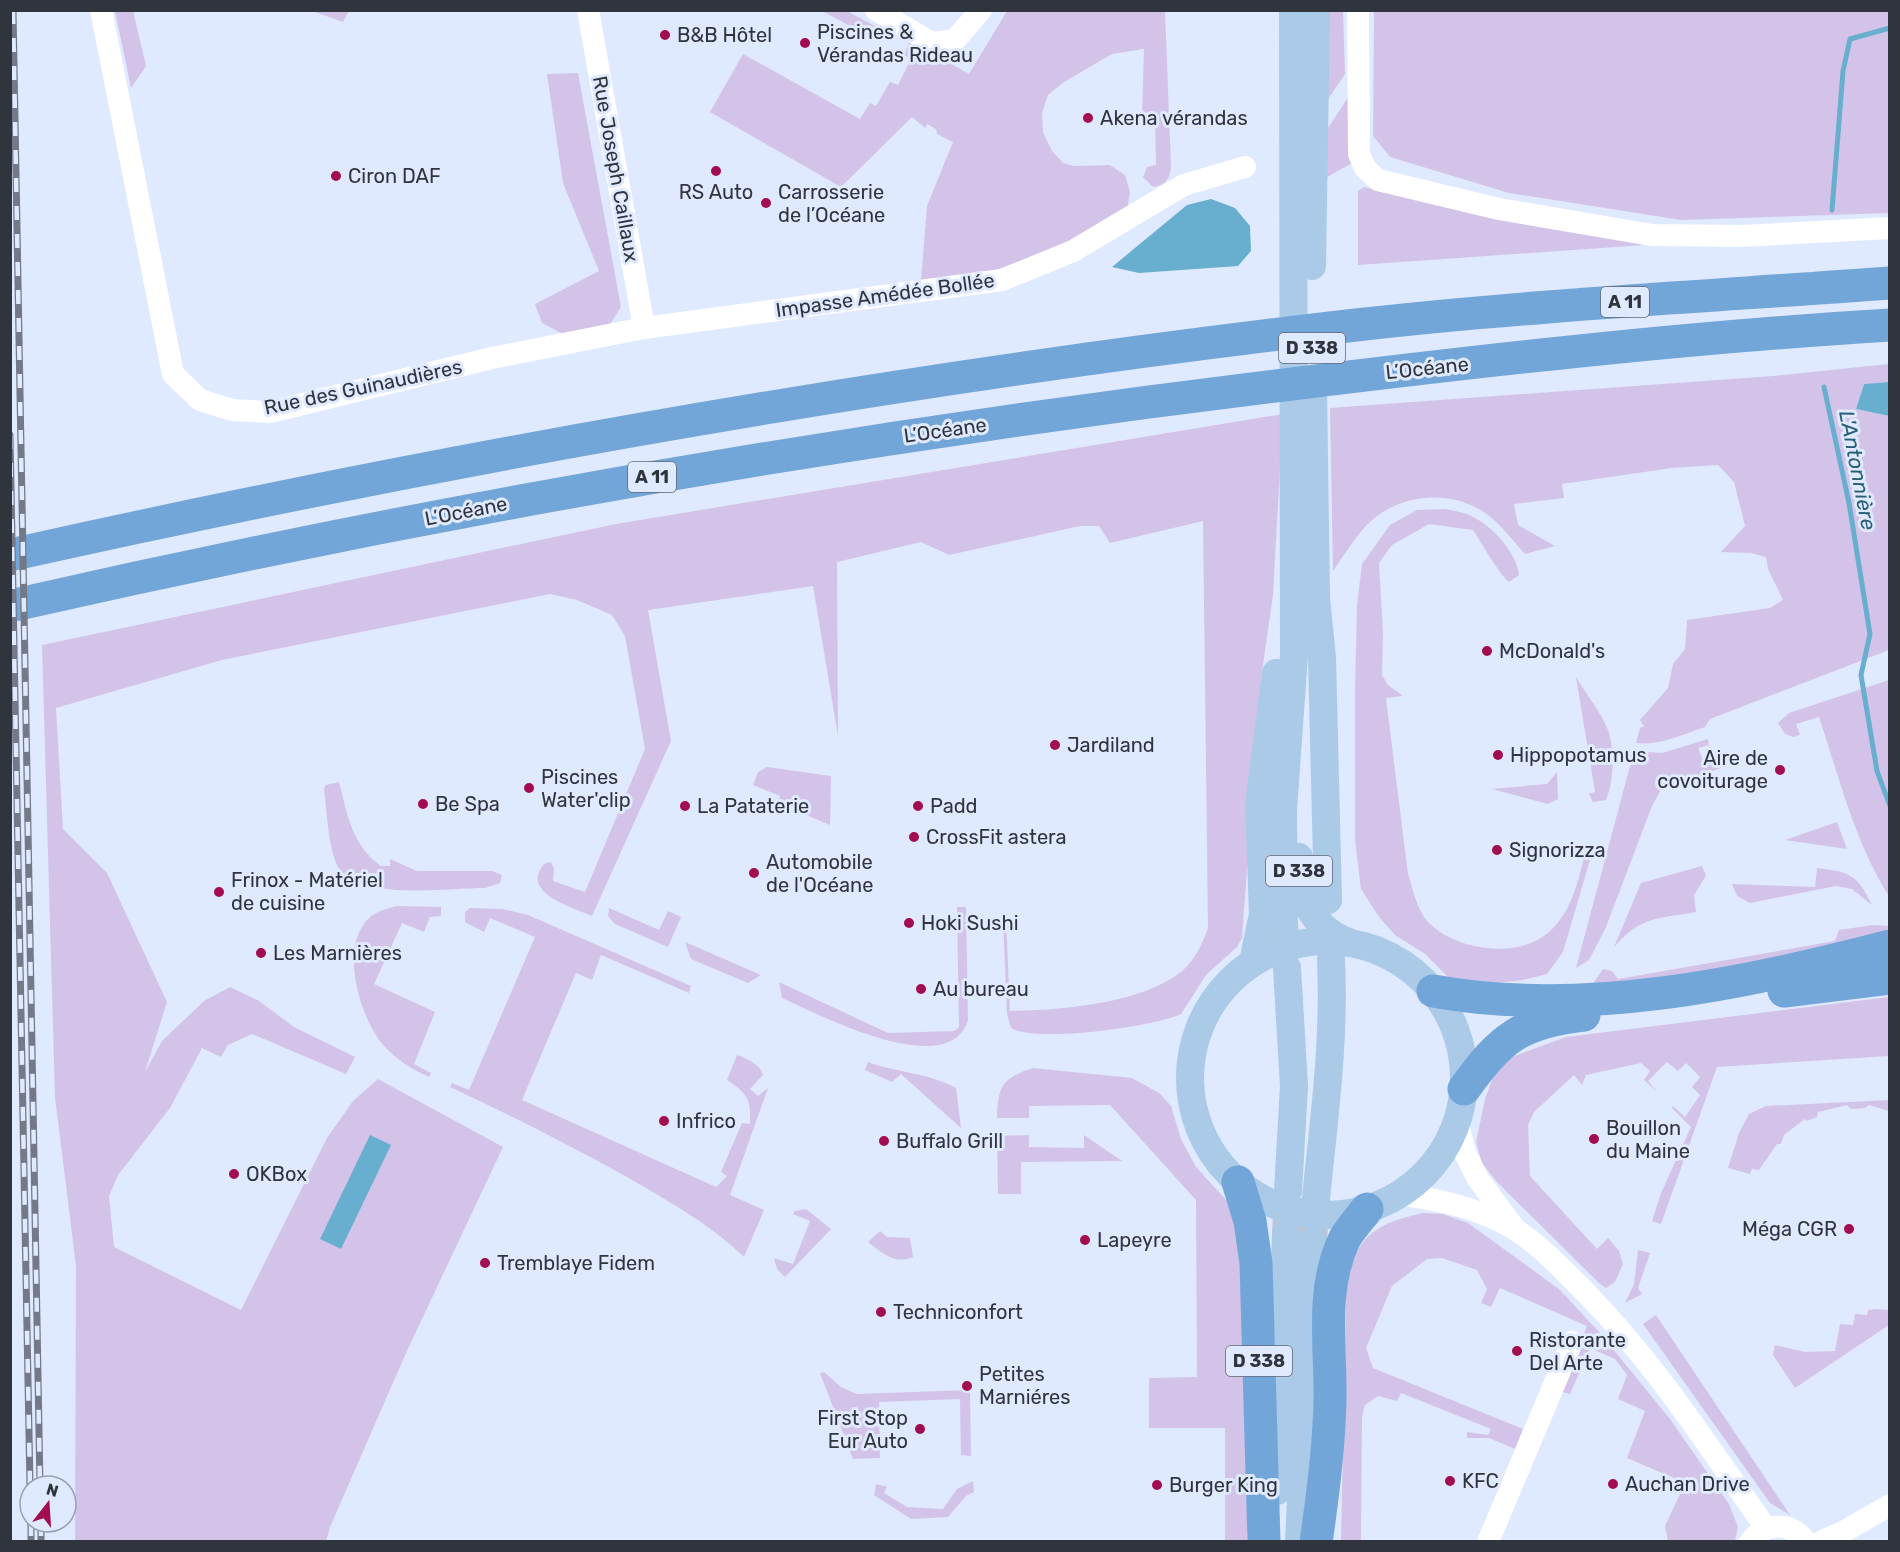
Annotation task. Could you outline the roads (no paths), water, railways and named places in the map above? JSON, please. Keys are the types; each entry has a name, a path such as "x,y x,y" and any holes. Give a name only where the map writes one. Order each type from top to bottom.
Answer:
{"highway":[{"name":"A 11","path":"10,555 352,483 650,427 941,381 1361,325 1544,307 1890,283"},
{"name":"L’Océane","path":"10,606 346,534 665,474 977,425 1362,375 1618,347 1890,325"},
{"path":"1433,991 1509,1000 1603,998 1762,977 1890,946"},
{"path":"1464,1089 1483,1062 1509,1037 1542,1022 1890,978"},
{"name":"D 338","path":"1238,1182 1252,1227 1256,1263 1264,1542"},
{"path":"1316,1542 1326,1470 1330,1400 1329,1294 1335,1261 1346,1236 1367,1209"}],"main road":[{"name":"D 338","path":"1293,10 1307,656 1299,874 1301,889 1311,912 1330,933 1354,943"},
{"name":"D 338","path":"1284,924 1283,810 1294,655 1304,591 1311,293 1314,10"},
{"name":"D 338","path":"1304,591 1322,658 1328,900"},
{"name":"D 338","path":"1253,962 1263,914 1259,804 1279,654 1304,591"},
{"path":"1326,941 1354,943 1392,957 1411,970 1433,991 1452,1020 1458,1037 1464,1071 1464,1089 1457,1120 1449,1140 1434,1164 1399,1194 1367,1209 1326,1214 1296,1211 1268,1201 1238,1182 1218,1161 1202,1133 1192,1101 1191,1063 1196,1038 1207,1012 1226,985 1253,962 1299,944 1326,941"},
{"path":"1316,1198 1328,1077 1331,960"},
{"path":"1287,968 1294,1086 1288,1191"},
{"name":"D 338","path":"1276,1542 1300,1238 1299,1542"}],"street":[{"name":"Rue des Guinaudières","path":"101,10 173,374 200,400 232,410 270,411 505,355 644,328"},
{"name":"Rue Joseph Caillaux","path":"588,10 644,328"},
{"path":"876,10 932,43 955,40 981,10"},
{"path":"1358,10 1359,154 1365,168 1378,180 1499,209 1652,235 1742,236 1890,228"},
{"name":"Impasse Amédée Bollée","path":"644,328 1002,280 1073,251 1184,185 1245,168"},
{"path":"1457,1120 1465,1153 1478,1179 1516,1231"},
{"path":"1399,1194 1455,1204 1516,1231 1558,1264 1618,1325 1658,1372 1758,1535 1790,1528 1806,1542"},
{"path":"1488,1542 1572,1342"},
{"path":"1820,1542 1843,1532 1890,1505"}],"water":[{"path":"1211,199 1235,208 1250,226 1251,251 1238,266 1139,273 1112,267 1187,205"},
{"path":"1889,382 1889,416 1856,409 1864,384"},
{"path":"370,1135 391,1145 341,1249 320,1239"}],"waterway":[{"name":"L'Antonnière","path":"1832,210 1843,71 1850,39 1890,28"},
{"name":"L'Antonnière","path":"1824,387 1849,503 1870,634 1861,675 1877,771 1890,806"}],"tunnel":[{"path":"1284,924 1287,968"},
{"path":"1286,1235 1288,1191"},
{"path":"1313,1241 1316,1198"}],"railway":[{"path":"13,10 40,1474"},
{"path":"10,435 30,1474"},
{"path":"31,1534 31,1542"},
{"path":"41,1534 41,1542"}],"place":[{"name":"B&B Hôtel","path":"665,35"},
{"name":"Piscines & Vérandas Rideau","path":"805,43"},
{"name":"Akena vérandas","path":"1088,118"},
{"name":"RS Auto","path":"716,171"},
{"name":"Ciron DAF","path":"336,176"},
{"name":"Carrosserie de l’Océane","path":"766,203"},
{"name":"McDonald's","path":"1487,651"},
{"name":"Jardiland","path":"1055,745"},
{"name":"Hippopotamus","path":"1498,755"},
{"name":"Aire de covoiturage","path":"1780,770"},
{"name":"Piscines Water'clip","path":"529,788"},
{"name":"Be Spa","path":"423,804"},
{"name":"La Pataterie","path":"685,806"},
{"name":"Padd","path":"918,806"},
{"name":"CrossFit astera","path":"914,837"},
{"name":"Signorizza","path":"1497,850"},
{"name":"Automobile de l'Océane","path":"754,873"},
{"name":"Frinox - Matériel de cuisine","path":"219,892"},
{"name":"Hoki Sushi","path":"909,923"},
{"name":"Les Marnières","path":"261,953"},
{"name":"Au bureau","path":"921,989"},
{"name":"Infrico","path":"664,1121"},
{"name":"Bouillon du Maine","path":"1594,1139"},
{"name":"Buffalo Grill","path":"884,1141"},
{"name":"OKBox","path":"234,1174"},
{"name":"Méga CGR","path":"1849,1229"},
{"name":"Lapeyre","path":"1085,1240"},
{"name":"Tremblaye Fidem","path":"485,1263"},
{"name":"Techniconfort","path":"881,1312"},
{"name":"Ristorante Del Arte","path":"1517,1351"},
{"name":"Petites Marniéres","path":"967,1386"},
{"name":"First Stop Eur Auto","path":"920,1429"},
{"name":"KFC","path":"1450,1481"},
{"name":"Auchan Drive","path":"1613,1484"},
{"name":"Burger King","path":"1157,1485"}]}
